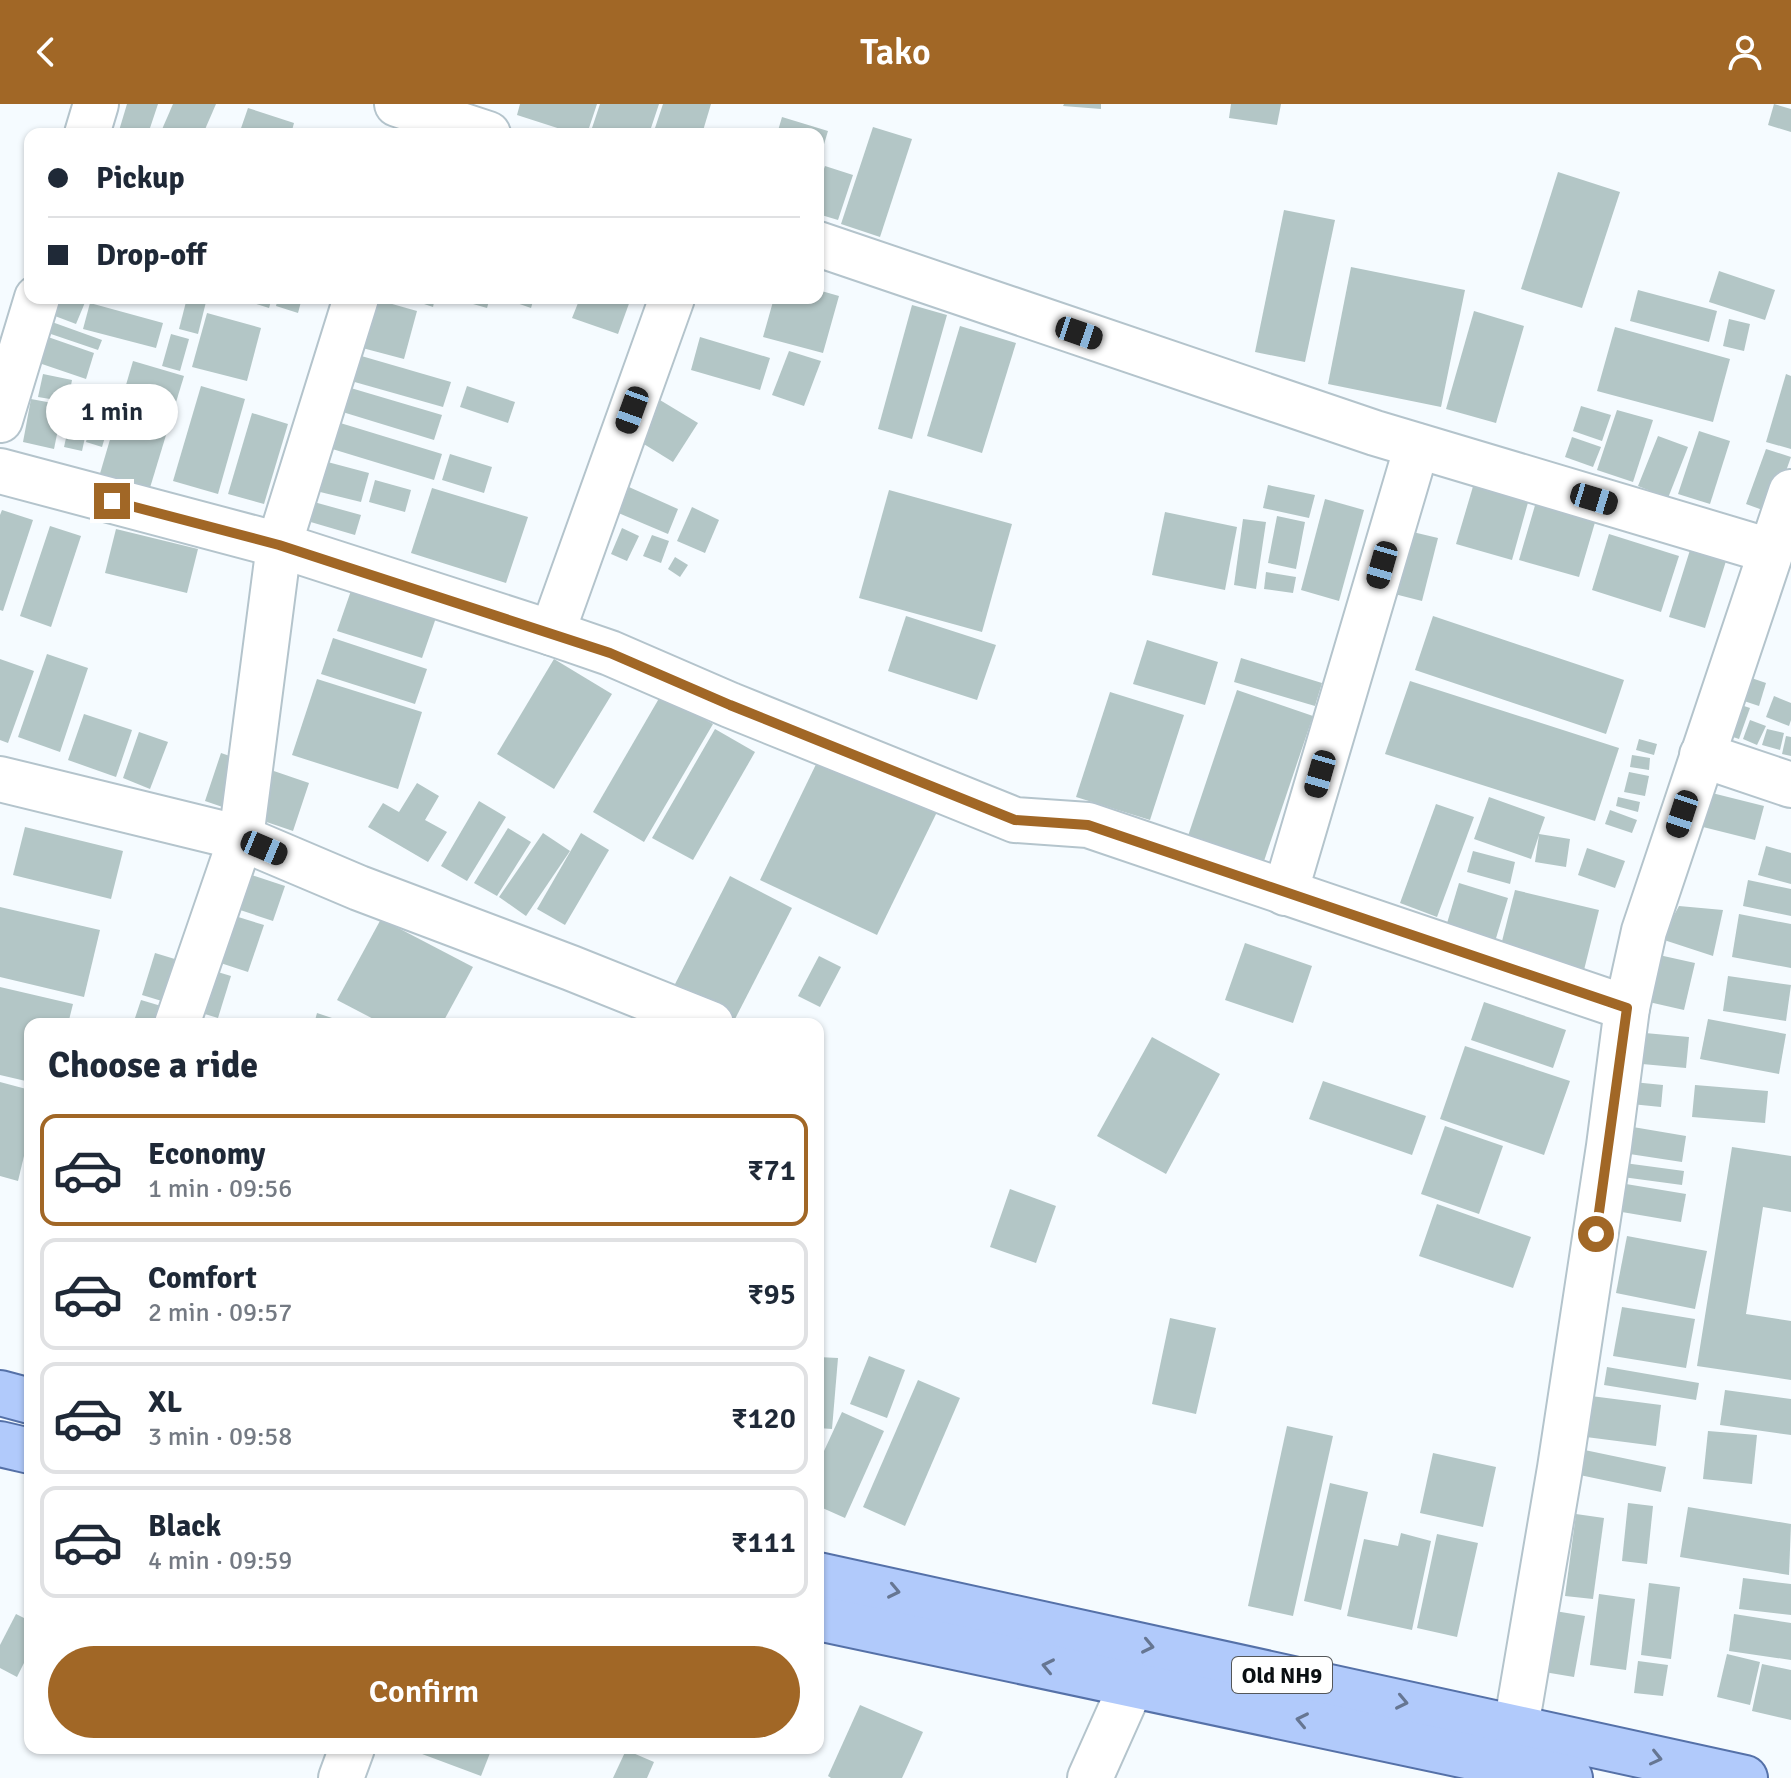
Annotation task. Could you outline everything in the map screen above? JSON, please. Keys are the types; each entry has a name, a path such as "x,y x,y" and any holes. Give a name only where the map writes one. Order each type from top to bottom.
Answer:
{"main road":[{"path":"0,1393 24,1399"},
{"path":"0,1444 24,1450"},
{"name":"Old NH9","path":"824,1576 1745,1778"},
{"name":"Old NH9","path":"824,1619 1570,1778"}],"street":[{"path":"89,128 96,104"},
{"path":"409,113 465,128"},
{"path":"824,246 1330,418 1770,551"},
{"path":"0,420 35,304"},
{"path":"179,1018 241,838 279,545 354,304"},
{"path":"552,633 670,304"},
{"path":"1285,893 1417,446"},
{"path":"0,471 279,545 552,633 610,653 1015,820 1088,825 1627,1008"},
{"path":"1516,1727 1565,1437 1627,1008 1644,931 1791,492"},
{"path":"1702,755 1791,785"},
{"path":"0,779 241,838 359,888 696,1018"},
{"path":"1090,1778 1132,1684"},
{"path":"341,1778 350,1754"}],"building":[{"path":"127,104 158,104 150,128 120,128"},
{"path":"173,104 216,104 206,128 163,128"},
{"path":"520,104 597,104 589,128 557,128 517,115"},
{"path":"600,104 659,104 651,128 592,128"},
{"path":"663,104 711,104 704,128 655,128"},
{"path":"1101,104 1101,109 1063,106"},
{"path":"1231,104 1281,104 1277,125 1229,118"},
{"path":"1774,104 1791,109 1791,132 1768,125"},
{"path":"248,108 294,123 293,128 241,128"},
{"path":"782,117 818,128 779,128"},
{"path":"873,127 912,139 880,237 841,224"},
{"path":"825,166 853,175 838,220 824,216"},
{"path":"1558,172 1620,192 1582,308 1521,289"},
{"path":"1284,210 1335,220 1305,362 1255,352"},
{"path":"1351,267 1465,290 1441,407 1328,384"},
{"path":"1719,271 1775,290 1765,320 1709,302"},
{"path":"1638,290 1717,311 1709,342 1630,321"},
{"path":"824,292 839,296 823,353 763,337 772,304 824,304"},
{"path":"50,304 84,304 76,324 47,313"},
{"path":"90,304 163,323 156,348 83,329"},
{"path":"185,304 206,304 198,334 179,329"},
{"path":"276,304 300,304 298,313"},
{"path":"368,304 392,304 417,311 404,359 351,345"},
{"path":"578,304 629,304 618,334 572,318"},
{"path":"912,305 947,315 912,439 878,429"},
{"path":"1474,311 1524,326 1496,423 1446,409"},
{"path":"207,313 261,328 247,381 192,367"},
{"path":"1729,319 1750,324 1744,351 1723,346"},
{"path":"52,322 102,340 98,350 48,333"},
{"path":"960,326 1016,343 982,453 927,436"},
{"path":"1615,327 1730,359 1713,422 1597,391"},
{"path":"171,334 189,339 180,371 162,366"},
{"path":"48,337 94,353 86,379 39,363"},
{"path":"700,337 770,358 760,390 691,370"},
{"path":"789,351 821,361 804,406 772,395"},
{"path":"351,353 451,382 443,407 344,379"},
{"path":"133,361 184,376 149,491 99,477"},
{"path":"43,374 72,380 68,402 38,397"},
{"path":"1786,374 1791,376 1791,449 1766,442"},
{"path":"201,386 245,399 218,494 173,481"},
{"path":"344,386 442,415 434,440 336,410"},
{"path":"467,386 515,402 508,423 460,407"},
{"path":"77,388 95,392 82,451 64,447"},
{"path":"650,394 698,423 673,462 626,433"},
{"path":"31,399 63,405 54,449 23,442"},
{"path":"96,402 114,407 102,447 86,442"},
{"path":"1581,406 1611,415 1602,441 1573,431"},
{"path":"1617,410 1653,420 1633,482 1597,470"},
{"path":"252,413 288,424 264,504 228,494"},
{"path":"337,422 442,454 434,480 329,448"},
{"path":"1699,431 1730,441 1710,504 1678,494"},
{"path":"1658,436 1688,447 1668,498 1638,486"},
{"path":"1572,437 1601,447 1593,467 1565,457"},
{"path":"1766,449 1791,457 1771,513 1746,504"},
{"path":"450,454 492,467 484,493 442,480"},
{"path":"320,460 369,473 361,502 312,490"},
{"path":"375,480 411,490 405,512 369,502"},
{"path":"620,483 678,509 668,534 609,509"},
{"path":"1474,483 1529,499 1512,560 1456,544"},
{"path":"1268,485 1315,495 1309,518 1263,508"},
{"path":"432,488 528,517 506,583 411,553"},
{"path":"889,490 1012,524 982,632 859,598"},
{"path":"303,499 361,515 355,535 297,518"},
{"path":"1325,499 1364,510 1339,601 1301,590"},
{"path":"1536,502 1596,519 1579,577 1519,560"},
{"path":"692,507 719,520 705,553 677,541"},
{"path":"2,510 33,520 3,611 0,610"},
{"path":"1165,512 1237,527 1225,590 1152,575"},
{"path":"1277,516 1305,522 1296,569 1268,563"},
{"path":"1243,519 1266,522 1256,589 1234,585"},
{"path":"1379,524 1438,538 1422,601 1363,586"},
{"path":"50,526 81,536 51,627 20,616"},
{"path":"622,528 639,536 627,561 611,554"},
{"path":"116,529 198,549 187,593 105,573"},
{"path":"1609,534 1679,556 1661,612 1592,590"},
{"path":"652,535 669,541 661,563 643,556"},
{"path":"1690,550 1726,561 1705,628 1669,617"},
{"path":"675,557 688,565 680,577 668,569"},
{"path":"1266,572 1296,577 1293,593 1264,589"},
{"path":"353,585 438,612 422,658 337,631"},
{"path":"906,616 996,645 977,700 888,671"},
{"path":"1433,616 1624,680 1606,734 1415,670"},
{"path":"333,638 427,669 415,704 321,674"},
{"path":"1147,640 1218,662 1205,705 1133,684"},
{"path":"47,654 88,668 60,752 18,737"},
{"path":"1241,658 1322,683 1315,706 1234,682"},
{"path":"0,659 34,671 8,743 0,740"},
{"path":"554,659 612,694 554,789 497,754"},
{"path":"1737,673 1766,683 1759,706 1729,696"},
{"path":"317,679 422,712 398,789 292,755"},
{"path":"1410,681 1619,748 1595,821 1385,754"},
{"path":"1237,690 1313,716 1264,861 1188,836"},
{"path":"1110,692 1184,715 1150,820 1076,797"},
{"path":"661,695 713,724 644,842 593,812"},
{"path":"1774,696 1791,703 1789,726 1766,717"},
{"path":"1729,701 1750,708 1739,739 1718,732"},
{"path":"84,714 132,730 116,777 68,760"},
{"path":"1750,720 1766,726 1757,745 1743,739"},
{"path":"715,729 755,752 693,860 652,838"},
{"path":"1767,729 1784,733 1780,750 1762,745"},
{"path":"139,732 168,742 150,789 123,778"},
{"path":"1786,736 1791,737 1791,756 1782,754"},
{"path":"1639,739 1657,744 1654,755 1636,750"},
{"path":"221,753 309,783 293,831 205,801"},
{"path":"821,754 938,810 877,935 760,880"},
{"path":"1632,755 1650,758 1649,770 1630,767"},
{"path":"1629,772 1649,776 1645,796 1624,792"},
{"path":"417,783 439,796 425,820 447,832 428,862 368,827 383,803 399,812"},
{"path":"1700,790 1764,806 1755,840 1691,824"},
{"path":"1489,797 1545,817 1539,834 1570,839 1566,867 1535,862 1539,835 1531,859 1474,839"},
{"path":"1618,797 1640,802 1638,812 1616,806"},
{"path":"479,801 506,817 467,881 441,866"},
{"path":"1436,804 1474,817 1437,917 1400,903"},
{"path":"1610,810 1637,820 1632,833 1605,824"},
{"path":"25,827 123,851 111,899 13,875"},
{"path":"508,828 531,842 497,896 474,883"},
{"path":"543,833 570,851 526,916 499,897"},
{"path":"581,833 609,850 565,925 537,909"},
{"path":"1766,846 1791,853 1791,884 1758,875"},
{"path":"1587,848 1625,861 1615,888 1578,875"},
{"path":"1473,851 1515,862 1510,884 1467,872"},
{"path":"230,868 285,886 273,921 219,903"},
{"path":"730,876 792,908 736,1018 728,1018 672,990"},
{"path":"1748,880 1791,889 1791,916 1743,906"},
{"path":"1459,883 1508,898 1494,945 1445,930"},
{"path":"1515,890 1599,910 1583,974 1499,953"},
{"path":"1679,906 1723,910 1713,956 1661,939"},
{"path":"0,907 100,930 84,997 0,977"},
{"path":"209,908 264,925 248,972 193,954"},
{"path":"1739,914 1791,924 1791,968 1732,957"},
{"path":"381,919 473,967 445,1018 372,1018 337,1000"},
{"path":"1245,943 1312,966 1293,1023 1225,1000"},
{"path":"155,953 231,976 218,1018 142,995"},
{"path":"1650,953 1695,963 1684,1010 1640,1000"},
{"path":"819,956 841,967 820,1007 798,996"},
{"path":"1728,976 1791,985 1786,1021 1723,1011"},
{"path":"0,987 73,1004 70,1018 24,1018 24,1081 0,1075"},
{"path":"141,1000 201,1018 135,1018"},
{"path":"1484,1002 1566,1030 1553,1068 1471,1040"},
{"path":"317,1013 332,1018 316,1018"},
{"path":"1708,1019 1786,1034 1779,1074 1700,1059"},
{"path":"1634,1032 1689,1037 1686,1068 1631,1063"},
{"path":"1152,1037 1220,1074 1166,1174 1097,1136"},
{"path":"1465,1046 1570,1081 1544,1155 1440,1119"},
{"path":"1323,1081 1426,1116 1412,1155 1309,1119"},
{"path":"0,1082 24,1088 24,1156 18,1181 0,1176"},
{"path":"1633,1082 1663,1085 1661,1107 1631,1104"},
{"path":"1695,1085 1768,1091 1765,1123 1692,1117"},
{"path":"1445,1126 1503,1146 1479,1214 1421,1194"},
{"path":"1627,1126 1686,1136 1682,1162 1623,1153"},
{"path":"1732,1147 1791,1156 1791,1212 1763,1207 1746,1314 1791,1321 1791,1380 1697,1366"},
{"path":"1617,1162 1684,1171 1682,1185 1615,1176"},
{"path":"1614,1182 1686,1194 1681,1222 1610,1210"},
{"path":"1010,1189 1056,1206 1036,1263 990,1247"},
{"path":"1437,1204 1531,1237 1513,1288 1419,1256"},
{"path":"1627,1236 1707,1251 1695,1309 1616,1293"},
{"path":"1622,1307 1695,1319 1686,1368 1613,1356"},
{"path":"1170,1318 1216,1328 1196,1414 1152,1404"},
{"path":"869,1356 905,1370 887,1418 850,1404"},
{"path":"824,1357 838,1358 832,1429 824,1428"},
{"path":"1607,1367 1699,1383 1696,1400 1604,1385"},
{"path":"918,1380 960,1398 905,1526 863,1507"},
{"path":"1725,1390 1791,1399 1791,1435 1720,1425"},
{"path":"1591,1396 1661,1405 1656,1446 1586,1437"},
{"path":"842,1412 884,1431 845,1518 824,1509 824,1451"},
{"path":"1287,1426 1333,1436 1293,1616 1248,1606"},
{"path":"1708,1431 1757,1435 1752,1484 1703,1479"},
{"path":"1575,1448 1666,1467 1661,1492 1570,1473"},
{"path":"1433,1453 1496,1467 1483,1527 1420,1513"},
{"path":"1330,1483 1368,1492 1341,1610 1304,1601"},
{"path":"1628,1503 1653,1506 1647,1564 1622,1561"},
{"path":"1688,1507 1791,1524 1789,1575 1680,1557"},
{"path":"1576,1514 1604,1518 1593,1599 1565,1596"},
{"path":"1401,1533 1431,1541 1412,1630 1347,1616 1364,1539 1398,1546"},
{"path":"1437,1534 1478,1543 1457,1637 1417,1628"},
{"path":"1743,1578 1791,1584 1791,1615 1739,1609"},
{"path":"1649,1583 1680,1587 1671,1659 1641,1655"},
{"path":"1599,1594 1635,1599 1626,1670 1590,1665"},
{"path":"1549,1610 1585,1616 1574,1677 1538,1671"},
{"path":"16,1614 24,1618 24,1663 17,1677 0,1668 0,1645"},
{"path":"1734,1614 1791,1623 1791,1660 1729,1651"},
{"path":"1727,1654 1760,1662 1750,1705 1717,1697"},
{"path":"1638,1661 1668,1665 1663,1696 1634,1693"},
{"path":"1762,1664 1791,1670 1791,1720 1752,1711"},
{"path":"860,1705 923,1732 902,1778 828,1776"},
{"path":"422,1754 490,1754 481,1776"},
{"path":"624,1754 635,1754 654,1762 647,1778 613,1778"}],"route":[{"path":"112,501 279,545 610,653 1015,820 1088,825 1627,1008 1596,1234"}]}
